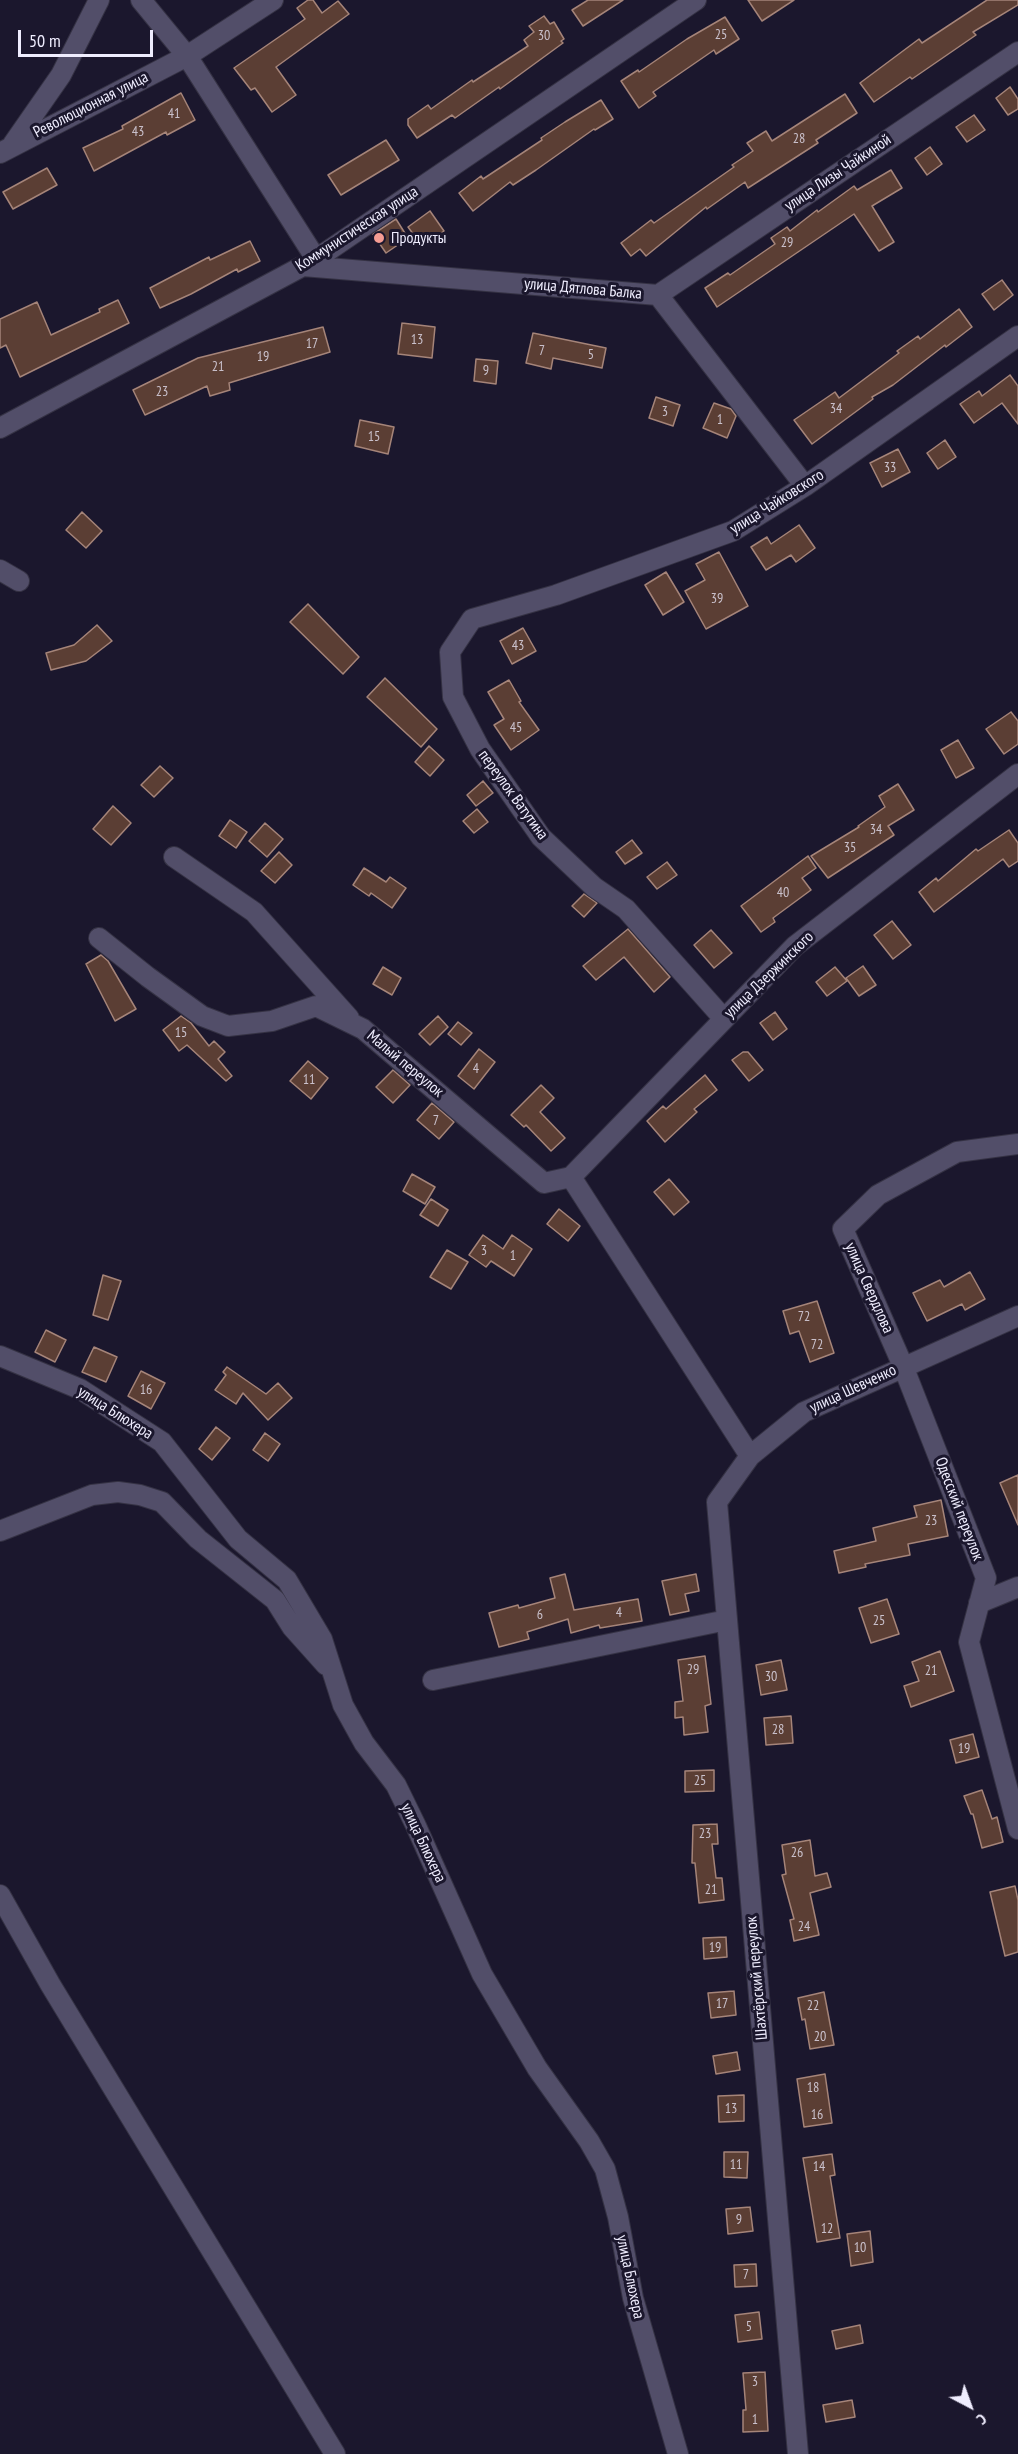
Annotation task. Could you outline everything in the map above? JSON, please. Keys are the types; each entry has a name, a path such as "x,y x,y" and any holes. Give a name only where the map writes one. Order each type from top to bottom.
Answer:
{"street":[{"path":"5,150 61,75 92,18 99,0"},
{"path":"141,0 187,56 310,262"},
{"name":"Революционная улица","path":"5,150 187,56 273,0"},
{"name":"Коммунистическая улица","path":"0,428 310,262 696,0"},
{"name":"улица Лизы Чайкиной","path":"658,295 1018,52"},
{"name":"улица Дятлова Балка","path":"310,262 658,295 805,486"},
{"name":"улица Чайковского","path":"472,619 556,595 733,531 805,486 1018,336"},
{"path":"0,570 19,581"},
{"name":"переулок Ватутина","path":"472,619 450,652 453,697 480,749 540,837 594,887 626,909 724,1019"},
{"name":"улица Дзержинского","path":"571,1178 795,946 1018,774"},
{"path":"174,857 254,912 357,1026"},
{"name":"Малый переулок","path":"99,938 202,1016 228,1026 272,1021 316,1006 357,1026 544,1183 571,1178"},
{"name":"улица Свердлова","path":"903,1366 843,1229 878,1195 957,1152 1018,1144"},
{"path":"571,1178 750,1456"},
{"name":"улица Шевченко","path":"717,1502 750,1456 804,1412 1018,1316"},
{"name":"улица Блюхера","path":"0,1356 80,1389 162,1442 238,1539 287,1580 322,1639 343,1705 353,1724 364,1743 396,1785 482,1974 537,2068 589,2141 605,2169 618,2217 633,2298 678,2454"},
{"name":"Одесский переулок","path":"903,1366 986,1578 969,1642 1018,1829"},
{"path":"0,1531 92,1495 118,1492 162,1502 198,1539 275,1600 292,1627 332,1671"},
{"name":"Шахтёрский переулок","path":"717,1502 798,2454"},
{"path":"979,1603 1018,1587"},
{"path":"433,1680 727,1620"},
{"path":"0,1895 50,1984 335,2454"}],"building":[{"path":"308,0 313,0 322,13 338,1 349,14 276,67 296,95 272,112 255,88 251,90 234,68 305,19 297,8"},
{"path":"588,0 623,0 583,26 572,10"},
{"path":"748,0 794,0 762,21"},
{"path":"987,0 1018,0 1018,5 973,32 976,35 874,102 860,83 919,39 922,43"},
{"path":"544,16 550,24 554,22 564,39 561,41 563,43 500,89 499,87 455,118 452,115 417,138 408,125 408,119 428,105 431,109 472,80 473,82 528,46 524,40 534,32 529,26"},
{"path":"725,17 739,39 716,54 714,50 653,92 656,96 639,108 621,81"},
{"path":"1010,87 1018,99 1018,109 1008,115 996,98"},
{"path":"181,93 195,120 167,135 166,132 94,171 83,148 123,129 122,126"},
{"path":"845,94 857,113 816,140 818,143 748,188 745,182 707,209 706,207 646,256 640,249 631,256 621,243 651,220 654,223 734,167 732,165 753,151 747,143 766,131 772,141"},
{"path":"601,100 613,119 594,129 536,170 513,185 510,182 473,211 459,193 481,176 483,179 542,140 541,138"},
{"path":"974,115 985,130 967,142 956,127"},
{"path":"386,140 399,160 341,195 328,175"},
{"path":"930,147 942,164 927,175 915,158"},
{"path":"47,168 57,185 13,209 3,192"},
{"path":"891,170 902,188 872,206 894,242 879,251 854,214 717,307 705,288 728,273 730,275 775,244 771,238 787,227 790,231 854,186 857,190"},
{"path":"430,211 444,231 422,246 408,227"},
{"path":"396,219 408,238 386,253 373,234"},
{"path":"250,241 260,261 238,272 237,269 160,308 150,288 209,257 210,260"},
{"path":"1002,280 1013,295 994,310 982,294"},
{"path":"118,300 129,323 20,377 6,345 0,348 0,319 37,302 51,335 100,312 99,309"},
{"path":"959,309 972,327 893,385 872,397 873,399 812,444 794,420 835,392 839,398 899,353 897,351 918,336 920,339"},
{"path":"402,323 435,327 432,358 398,354"},
{"path":"323,327 330,352 229,383 230,390 210,396 207,386 145,415 133,390 198,358"},
{"path":"533,333 606,348 602,368 553,358 551,369 526,363"},
{"path":"476,359 498,361 496,384 474,381"},
{"path":"1010,375 1018,386 1018,424 1002,403 974,423 960,404 979,391 982,396"},
{"path":"656,397 680,405 673,426 649,418"},
{"path":"714,403 731,409 736,416 727,438 703,428"},
{"path":"360,420 394,427 388,454 355,446"},
{"path":"945,440 956,457 938,469 927,453"},
{"path":"898,449 910,472 882,487 870,463"},
{"path":"82,512 102,531 86,548 66,530"},
{"path":"799,525 815,548 796,562 791,555 766,570 751,547 767,537 771,544"},
{"path":"719,552 748,606 706,629 685,591 705,580 696,564"},
{"path":"666,572 684,602 663,615 645,585"},
{"path":"308,604 359,657 343,674 290,622"},
{"path":"97,625 112,641 86,661 51,670 46,653 74,645"},
{"path":"523,628 536,651 512,664 500,641"},
{"path":"385,678 437,729 421,747 367,697"},
{"path":"509,680 521,701 519,702 539,730 511,750 494,725 504,719 488,692"},
{"path":"1011,712 1018,721 1018,744 1004,754 986,729"},
{"path":"958,740 974,768 956,778 941,750"},
{"path":"429,746 444,760 430,776 415,762"},
{"path":"160,766 173,778 154,797 141,785"},
{"path":"483,781 493,793 476,806 467,795"},
{"path":"898,784 914,810 888,826 894,835 828,878 811,856 859,827 885,807 879,796"},
{"path":"113,806 131,823 111,845 93,829"},
{"path":"477,809 488,822 474,833 463,821"},
{"path":"230,820 247,832 236,848 219,836"},
{"path":"265,823 283,839 267,857 249,841"},
{"path":"1009,830 1018,843 1018,861 1009,867 1003,859 934,912 919,892 936,878 938,881 976,849 978,851"},
{"path":"632,840 642,853 625,864 616,852"},
{"path":"279,852 292,865 275,883 261,871"},
{"path":"808,856 816,868 802,878 811,890 773,918 775,922 761,932 741,906"},
{"path":"667,862 677,875 657,889 647,877"},
{"path":"364,868 386,882 390,877 406,888 392,908 371,893 369,896 353,885"},
{"path":"584,894 597,903 584,917 572,906"},
{"path":"892,921 911,945 893,959 874,935"},
{"path":"628,929 670,977 654,992 624,957 596,980 583,966"},
{"path":"711,930 732,953 714,968 694,945"},
{"path":"101,955 108,961 136,1009 115,1021 86,964"},
{"path":"863,966 876,985 859,996 846,978"},
{"path":"383,967 401,978 392,995 373,984"},
{"path":"835,967 847,981 827,996 816,982"},
{"path":"775,1012 787,1029 773,1040 760,1023"},
{"path":"181,1016 191,1023 209,1046 214,1041 225,1052 218,1059 232,1076 226,1081 187,1045 179,1051 163,1030"},
{"path":"438,1016 448,1027 430,1045 419,1034"},
{"path":"458,1022 472,1033 461,1045 448,1034"},
{"path":"479,1049 495,1062 474,1089 458,1076"},
{"path":"743,1052 748,1052 763,1070 749,1081 732,1060"},
{"path":"308,1061 328,1078 311,1099 290,1081"},
{"path":"393,1070 410,1085 393,1103 376,1087"},
{"path":"705,1075 717,1090 694,1109 697,1112 665,1142 647,1121 663,1106 666,1109"},
{"path":"541,1085 554,1098 540,1112 565,1138 551,1151 526,1125 524,1127 511,1115"},
{"path":"432,1103 454,1122 439,1139 417,1120"},
{"path":"412,1174 435,1187 425,1204 403,1191"},
{"path":"669,1179 689,1202 674,1215 654,1192"},
{"path":"431,1199 448,1210 438,1226 420,1215"},
{"path":"559,1209 580,1226 568,1241 547,1224"},
{"path":"483,1235 503,1249 512,1235 532,1249 514,1276 491,1261 486,1267 469,1255"},
{"path":"447,1250 468,1262 451,1289 430,1277"},
{"path":"970,1272 985,1299 965,1310 962,1304 927,1321 913,1293 940,1280 944,1287"},
{"path":"103,1275 121,1281 108,1320 93,1315"},
{"path":"817,1301 834,1353 810,1362 799,1331 790,1334 783,1311"},
{"path":"46,1330 66,1340 55,1362 35,1352"},
{"path":"94,1347 117,1357 106,1382 82,1372"},
{"path":"227,1367 266,1394 278,1383 292,1398 268,1420 243,1393 236,1404 215,1390 226,1375 223,1372"},
{"path":"141,1371 165,1383 151,1409 128,1396"},
{"path":"216,1427 230,1438 212,1460 199,1449"},
{"path":"265,1433 280,1444 268,1461 253,1450"},
{"path":"1018,1475 1018,1525 1000,1483"},
{"path":"941,1500 948,1536 908,1544 910,1555 865,1564 866,1567 839,1573 834,1551 876,1541 873,1528 917,1517 914,1506"},
{"path":"565,1574 574,1610 638,1599 642,1621 600,1628 599,1625 571,1633 568,1619 527,1632 529,1639 499,1647 489,1613 555,1598 550,1578"},
{"path":"696,1574 699,1591 685,1594 689,1611 670,1615 662,1581"},
{"path":"887,1599 899,1634 871,1643 859,1608"},
{"path":"940,1651 954,1691 911,1707 904,1686 919,1681 912,1662"},
{"path":"705,1656 711,1704 705,1706 708,1732 684,1735 683,1717 675,1718 675,1702 683,1701 678,1660"},
{"path":"781,1660 787,1690 761,1695 756,1665"},
{"path":"791,1716 793,1743 766,1745 764,1718"},
{"path":"973,1734 979,1757 956,1763 950,1740"},
{"path":"714,1770 714,1791 685,1792 685,1771"},
{"path":"982,1790 992,1819 997,1817 1003,1842 982,1848 973,1814 964,1796"},
{"path":"717,1824 718,1844 712,1844 716,1878 722,1878 724,1900 699,1903 695,1863 692,1863 693,1825"},
{"path":"810,1840 815,1876 827,1873 831,1887 810,1893 819,1935 794,1941 790,1920 794,1919 782,1875 786,1874 782,1845"},
{"path":"1015,1886 1018,1900 1018,1952 1005,1956 990,1892"},
{"path":"726,1937 727,1957 704,1959 703,1938"},
{"path":"734,1991 736,2015 711,2018 708,1993"},
{"path":"824,1992 834,2045 810,2049 805,2019 802,2020 798,1998"},
{"path":"737,2052 740,2070 716,2074 713,2056"},
{"path":"825,2074 832,2123 804,2127 797,2079"},
{"path":"744,2095 744,2121 719,2122 718,2096"},
{"path":"724,2152 748,2152 747,2178 724,2177"},
{"path":"832,2154 835,2175 830,2176 840,2238 817,2242 803,2158"},
{"path":"750,2207 753,2231 728,2234 726,2209"},
{"path":"870,2231 873,2262 851,2266 847,2234"},
{"path":"756,2264 757,2286 735,2287 734,2265"},
{"path":"759,2312 762,2339 738,2342 735,2315"},
{"path":"860,2325 863,2343 836,2349 832,2331"},
{"path":"765,2372 768,2431 743,2432 743,2410 746,2410 743,2373"},
{"path":"852,2400 855,2417 826,2422 823,2405"}],"place":[{"name":"Продукты","path":"379,238"}]}
